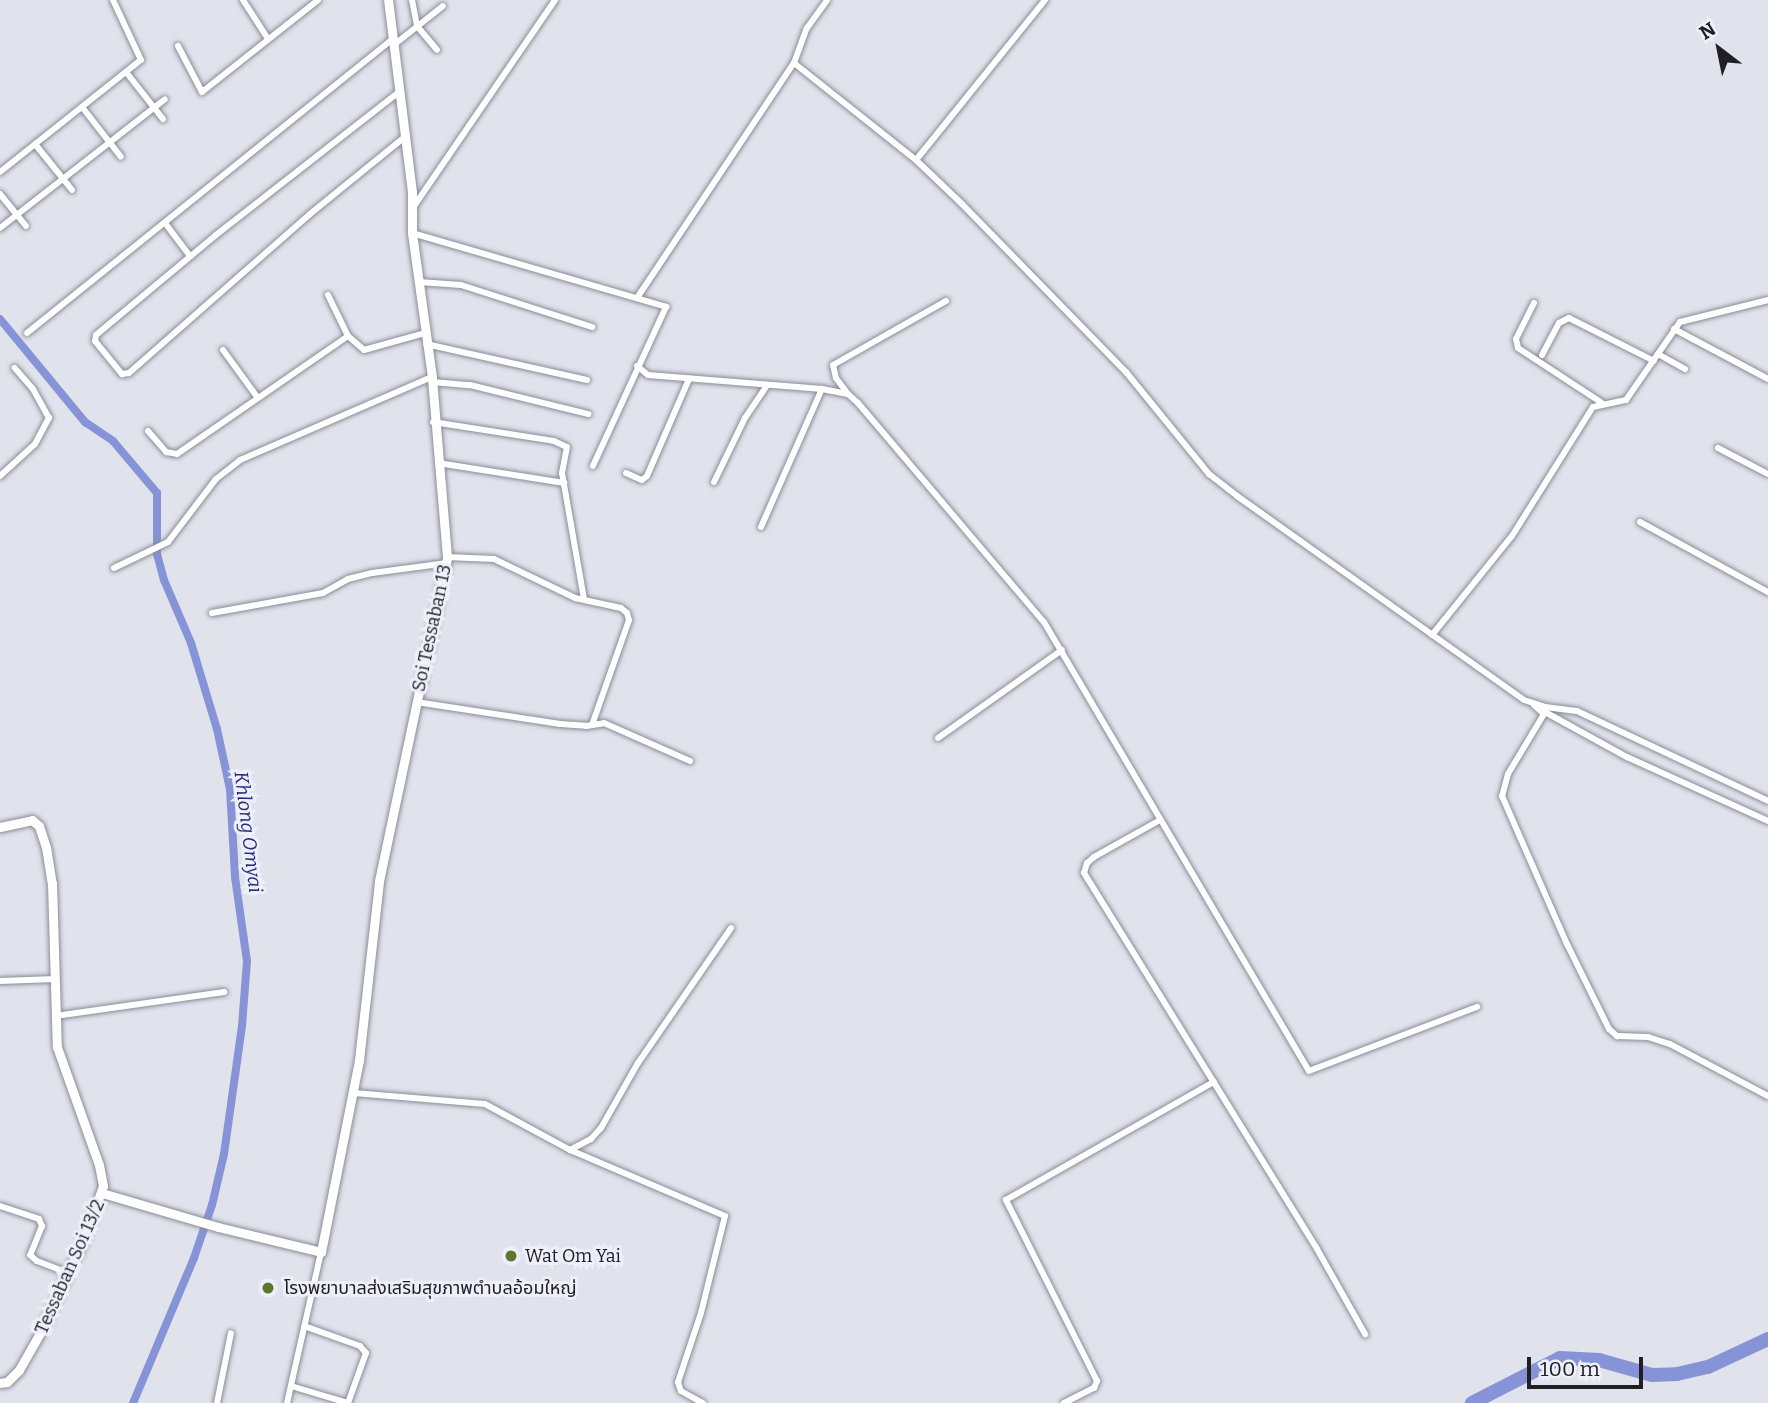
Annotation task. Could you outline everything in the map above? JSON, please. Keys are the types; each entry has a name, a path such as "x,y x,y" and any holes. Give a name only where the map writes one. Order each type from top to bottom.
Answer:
{"street":[{"path":"0,172 141,60 113,0"},
{"path":"243,0 268,39"},
{"path":"178,46 202,92 318,0"},
{"name":"Soi Tessaban 13","path":"321,1252 354,1093 379,881 447,560 433,422 432,379 412,233 406,136 388,0"},
{"path":"412,0 417,26 437,50"},
{"path":"412,209 555,0"},
{"path":"637,298 793,63 807,28 827,0"},
{"path":"916,160 1045,0"},
{"path":"27,334 395,41 443,6"},
{"path":"793,63 916,160 1126,372 1209,474 1532,704 1627,757 1768,821"},
{"path":"126,72 163,119"},
{"path":"399,92 190,256 95,337 95,341 122,374 129,373 319,206 406,136"},
{"path":"0,228 165,99"},
{"path":"82,107 121,157"},
{"path":"36,144 72,190"},
{"path":"0,194 26,226"},
{"path":"165,223 190,256"},
{"path":"412,233 666,307 593,466"},
{"path":"419,282 461,285 592,327"},
{"path":"328,295 348,336 365,351 425,333"},
{"path":"1432,635 1512,536 1586,414 1602,403 1626,400 1674,328 1692,317 1768,300"},
{"path":"946,301 833,365 836,378 1044,622 1309,1071 1477,1007"},
{"path":"1534,303 1516,339 1518,348 1602,403"},
{"path":"1542,355 1559,323 1569,318 1654,361"},
{"path":"1674,328 1768,379"},
{"path":"148,430 166,452 177,454 348,336"},
{"path":"426,344 587,380"},
{"path":"223,350 258,398"},
{"path":"1658,354 1685,369"},
{"path":"637,366 648,375 822,389 848,394"},
{"path":"0,476 35,444 49,418 33,389 15,368"},
{"path":"114,568 159,548 175,535 216,479 240,460 432,379 470,385 588,414"},
{"path":"626,473 642,480 647,476 689,379"},
{"path":"714,482 745,418 767,385"},
{"path":"761,527 822,389"},
{"path":"433,422 565,445 568,450 562,473 584,599"},
{"path":"1718,449 1768,474"},
{"path":"438,463 564,483"},
{"path":"1640,522 1768,592"},
{"path":"212,613 323,593 348,579 372,573 485,556 584,599 621,608 629,620 592,725"},
{"path":"938,738 1062,650"},
{"path":"416,702 507,717 611,726 690,761"},
{"path":"1546,710 1577,711 1768,801"},
{"path":"1546,710 1508,774 1503,796 1567,944 1609,1029 1617,1036 1648,1037 1670,1044 1768,1096"},
{"path":"0,827 26,820 39,826 52,883 55,1016 60,1060 99,1165 102,1193"},
{"path":"1160,820 1094,857 1087,863 1084,873 1317,1249 1365,1334"},
{"path":"570,1150 591,1139 601,1128 638,1063 731,928"},
{"path":"0,981 55,972"},
{"path":"55,1016 224,992"},
{"path":"1063,1403 1094,1388 1097,1381 1006,1199 1214,1082"},
{"path":"354,1093 485,1104 570,1150 725,1216 701,1313 678,1382 681,1391 703,1403"},
{"name":"Tessaban Soi 13/2","path":"0,1382 6,1382 19,1370 69,1273 102,1193 191,1220 321,1252"},
{"path":"0,1206 39,1219 42,1226 30,1255 37,1261 69,1273"},
{"path":"287,1403 321,1252"},
{"path":"291,1386 348,1403 366,1353 360,1346 304,1326"},
{"path":"217,1403 231,1334"}],"waterway":[{"name":"Khlong Omyai","path":"0,319 85,422 113,441 157,493 157,554 164,580 191,643 217,729 230,789 235,877 247,961 242,1026 224,1154 212,1205 194,1258 133,1403"},
{"path":"1472,1403 1560,1358 1599,1360 1652,1375 1677,1374 1708,1367 1768,1339"}],"place":[{"name":"Wat Om Yai","path":"511,1256"},
{"name":"โรงพยาบาลส่งเสริมสุขภาพตำบลอ้อมใหญ่","path":"268,1288"}]}
